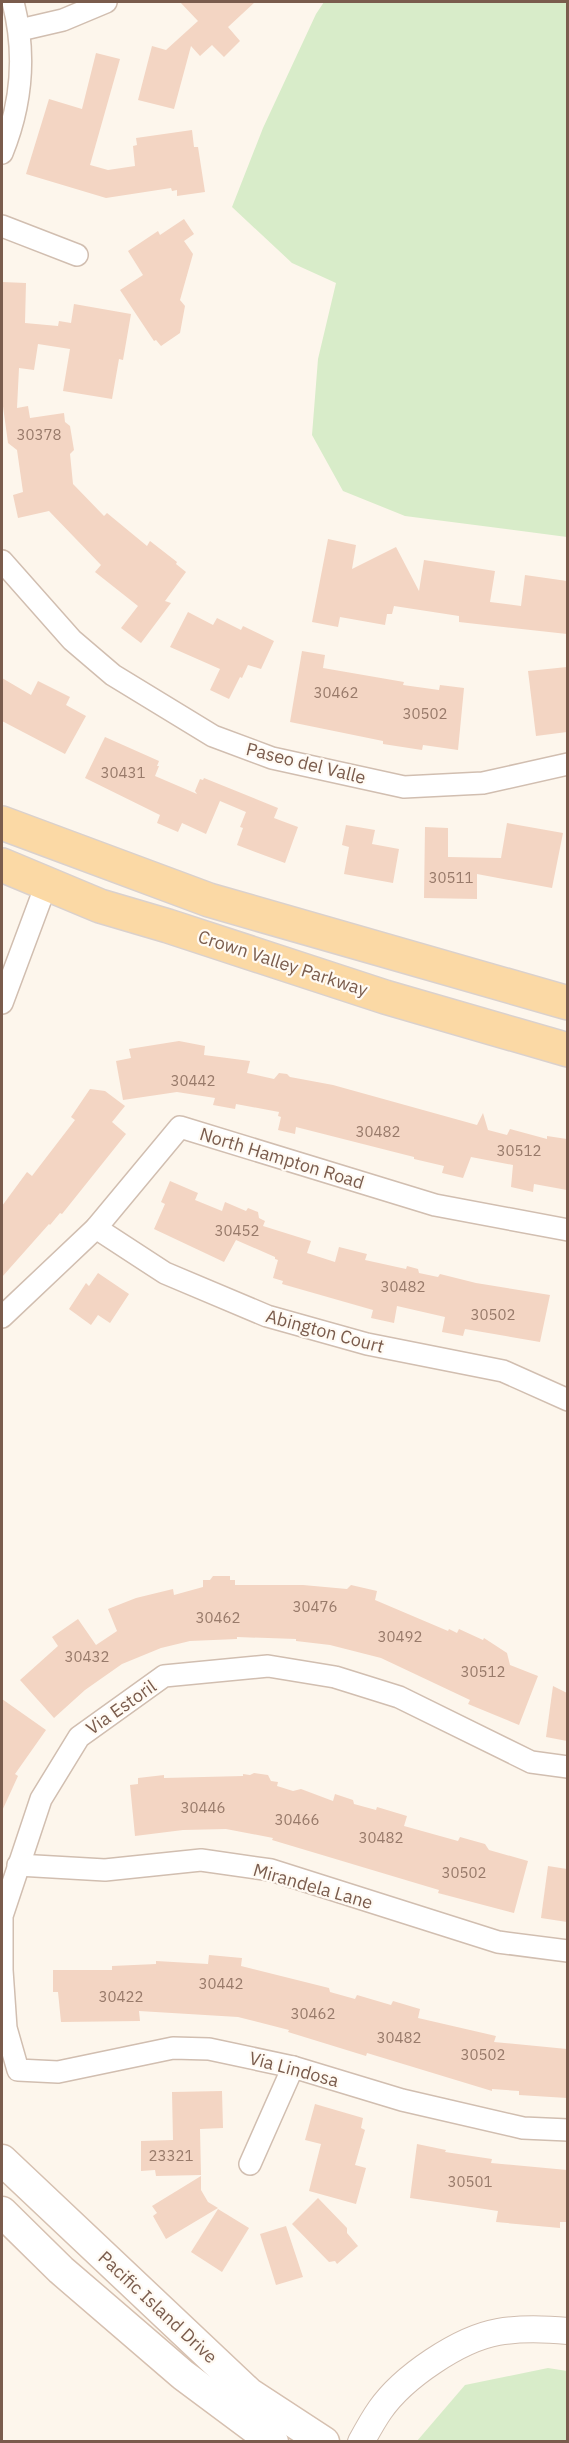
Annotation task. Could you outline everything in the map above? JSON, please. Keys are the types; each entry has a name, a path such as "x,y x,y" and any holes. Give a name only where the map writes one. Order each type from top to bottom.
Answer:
{"main road":[{"name":"Crown Valley Parkway","path":"2,823 209,900 567,1004"},
{"path":"2,846 25,860 36,870 46,885 64,879 88,879 188,911 199,912 209,900"},
{"name":"Crown Valley Parkway","path":"2,866 100,906 385,997 567,1050"},
{"name":"Pacific Island Drive","path":"2,2160 249,2393 324,2442"},
{"name":"Pacific Island Drive","path":"2,2212 61,2270 183,2375 273,2442"}],"street":[{"path":"2,153 12,127 21,79 20,30 13,2"},
{"path":"20,30 63,20 105,2"},
{"path":"2,226 77,255"},
{"name":"Paseo del Valle","path":"2,561 72,640 113,675 213,736 272,758 404,786 483,783 567,764"},
{"path":"2,1003 46,885"},
{"name":"North Hampton Road","path":"2,1317 96,1228 180,1127 435,1205 567,1230"},
{"name":"Abington Court","path":"96,1228 165,1273 267,1316 367,1344 503,1371 567,1400"},
{"name":"Via Estoril","path":"18,2070 6,2028 2,1970 3,1916 41,1799 79,1737 164,1676 268,1666 335,1677 399,1697 531,1762 567,1767"},
{"name":"Mirandela Lane","path":"18,1865 105,1870 201,1860 271,1870 498,1942 567,1952"},
{"name":"Via Lindosa","path":"18,2070 58,2072 173,2048 209,2049 293,2067 402,2100 523,2128 567,2130"},
{"path":"250,2164 293,2067"},
{"path":"361,2442 381,2408 408,2379 457,2348 498,2332 538,2329 567,2331"}],"green space":[{"path":"324,2 567,2 567,537 405,516 343,491 312,435 318,359 336,283 292,263 232,207 263,128 316,14"},
{"path":"548,2368 567,2371 567,2441 417,2441 465,2385"}],"building":[{"path":"180,2 255,2 228,27 240,41 224,57 212,45 200,56 191,46 174,109 138,100 152,46 166,50 198,21"},
{"path":"96,53 120,59 90,165 108,170 135,166 133,146 137,145 136,138 192,130 194,147 198,147 205,192 177,196 177,190 172,191 171,188 106,198 26,174 49,99 82,109"},
{"path":"184,219 194,234 184,241 193,254 180,300 185,306 180,333 161,346 156,340 154,341 120,290 143,275 128,251 158,231 160,235"},
{"path":"2,282 26,283 25,323 58,326 59,321 71,323 74,304 131,314 123,360 119,359 112,399 63,391 70,349 38,344 34,370 19,368 17,408 28,406 30,418 64,413 65,422 70,426 74,450 70,454 73,484 104,516 107,513 147,546 150,541 186,572 165,601 171,603 141,643 121,628 138,606 95,572 101,565 49,511 18,518 13,495 23,492 17,450 8,443 2,399"},
{"path":"328,539 356,545 352,569 396,547 419,591 424,560 495,571 490,602 521,606 525,575 567,581 567,634 459,622 459,616 394,606 392,614 387,614 385,625 340,617 338,627 312,622"},
{"path":"188,612 213,625 217,618 241,630 243,626 274,641 261,669 248,665 229,699 210,690 220,669 170,647"},
{"path":"302,651 325,655 323,668 404,682 403,685 439,690 440,685 464,688 458,750 423,745 422,750 383,744 383,741 290,722"},
{"path":"567,667 567,732 536,736 528,671"},
{"path":"2,678 31,695 38,681 70,697 66,705 86,716 65,754 2,721"},
{"path":"105,737 159,761 155,776 197,794 195,791 200,779 204,778 278,808 274,818 298,827 285,863 237,845 243,828 240,827 246,812 220,801 206,834 182,823 178,832 157,823 160,815 85,778"},
{"path":"507,823 563,833 552,888 477,874 477,899 424,898 425,827 448,828 448,857 501,858"},
{"path":"346,825 375,830 372,844 399,849 393,883 344,874 349,847 342,845"},
{"path":"179,1041 205,1046 204,1055 250,1061 247,1073 274,1079 279,1073 287,1074 290,1077 333,1085 477,1125 483,1113 488,1130 507,1135 510,1129 547,1139 547,1136 567,1139 567,1190 534,1184 533,1192 511,1187 513,1165 471,1157 463,1178 442,1173 444,1166 414,1159 414,1157 296,1127 295,1134 278,1130 281,1117 278,1116 279,1112 236,1104 235,1109 213,1105 215,1098 177,1092 123,1100 116,1061 131,1058 129,1049"},
{"path":"90,1089 105,1091 125,1106 112,1122 126,1134 62,1214 60,1213 49,1224 2,1277 2,1206 27,1172 32,1176 75,1120 71,1117"},
{"path":"170,1181 198,1193 195,1200 222,1211 225,1202 246,1211 248,1208 258,1212 259,1218 265,1221 263,1226 311,1241 307,1253 335,1262 339,1247 367,1254 365,1260 406,1269 407,1266 418,1269 419,1273 438,1277 440,1274 476,1283 550,1295 540,1342 465,1329 463,1336 442,1332 445,1317 397,1306 394,1323 371,1318 373,1310 282,1284 283,1281 273,1278 278,1260 275,1257 236,1240 224,1262 154,1229 165,1204 161,1202"},
{"path":"98,1273 129,1294 110,1323 98,1315 91,1325 69,1309 86,1283 89,1286"},
{"path":"213,1576 230,1576 230,1580 235,1580 235,1585 303,1585 347,1589 351,1585 377,1591 375,1600 448,1631 449,1629 457,1633 459,1629 483,1640 484,1638 507,1653 510,1665 538,1676 519,1725 468,1704 470,1700 381,1658 330,1645 296,1641 296,1639 237,1637 237,1639 190,1641 161,1648 122,1664 85,1690 54,1718 20,1680 58,1646 52,1637 78,1619 96,1645 117,1631 108,1609 136,1598 173,1589 174,1595 203,1587 203,1580 210,1580"},
{"path":"553,1686 567,1693 567,1741 546,1737"},
{"path":"2,1699 46,1730 15,1774 18,1776 2,1811"},
{"path":"243,1774 268,1775 271,1781 278,1782 277,1786 293,1791 301,1789 333,1801 335,1794 353,1800 354,1804 376,1810 377,1807 407,1816 404,1826 458,1841 460,1837 485,1844 489,1850 528,1861 514,1913 438,1893 439,1890 272,1840 273,1838 226,1829 183,1830 135,1836 130,1785 138,1784 138,1778 164,1775 164,1778 243,1776"},
{"path":"548,1866 567,1869 567,1922 541,1918"},
{"path":"209,1955 242,1958 241,1966 329,1988 330,1992 355,1999 357,1995 391,2005 393,2001 420,2009 418,2018 496,2036 494,2042 567,2049 567,2098 519,2095 519,2091 492,2089 492,2091 238,2017 139,2011 140,2021 61,2022 58,1992 53,1992 53,1970 112,1970 112,1966 156,1964 156,1961 208,1964"},
{"path":"222,2091 223,2128 200,2129 201,2175 156,2176 155,2170 141,2171 141,2141 173,2140 172,2092"},
{"path":"315,2104 363,2118 361,2128 365,2130 355,2165 366,2168 356,2204 309,2191 321,2144 305,2140"},
{"path":"417,2144 446,2150 445,2152 492,2159 491,2163 567,2170 567,2222 560,2222 560,2228 496,2222 498,2211 410,2198"},
{"path":"201,2176 201,2190 208,2202 218,2208 166,2239 153,2216 157,2213 152,2206"},
{"path":"318,2198 347,2228 347,2233 358,2246 337,2264 335,2261 329,2262 292,2224"},
{"path":"218,2209 249,2228 222,2272 191,2252"},
{"path":"286,2226 303,2277 276,2285 260,2234"}]}
